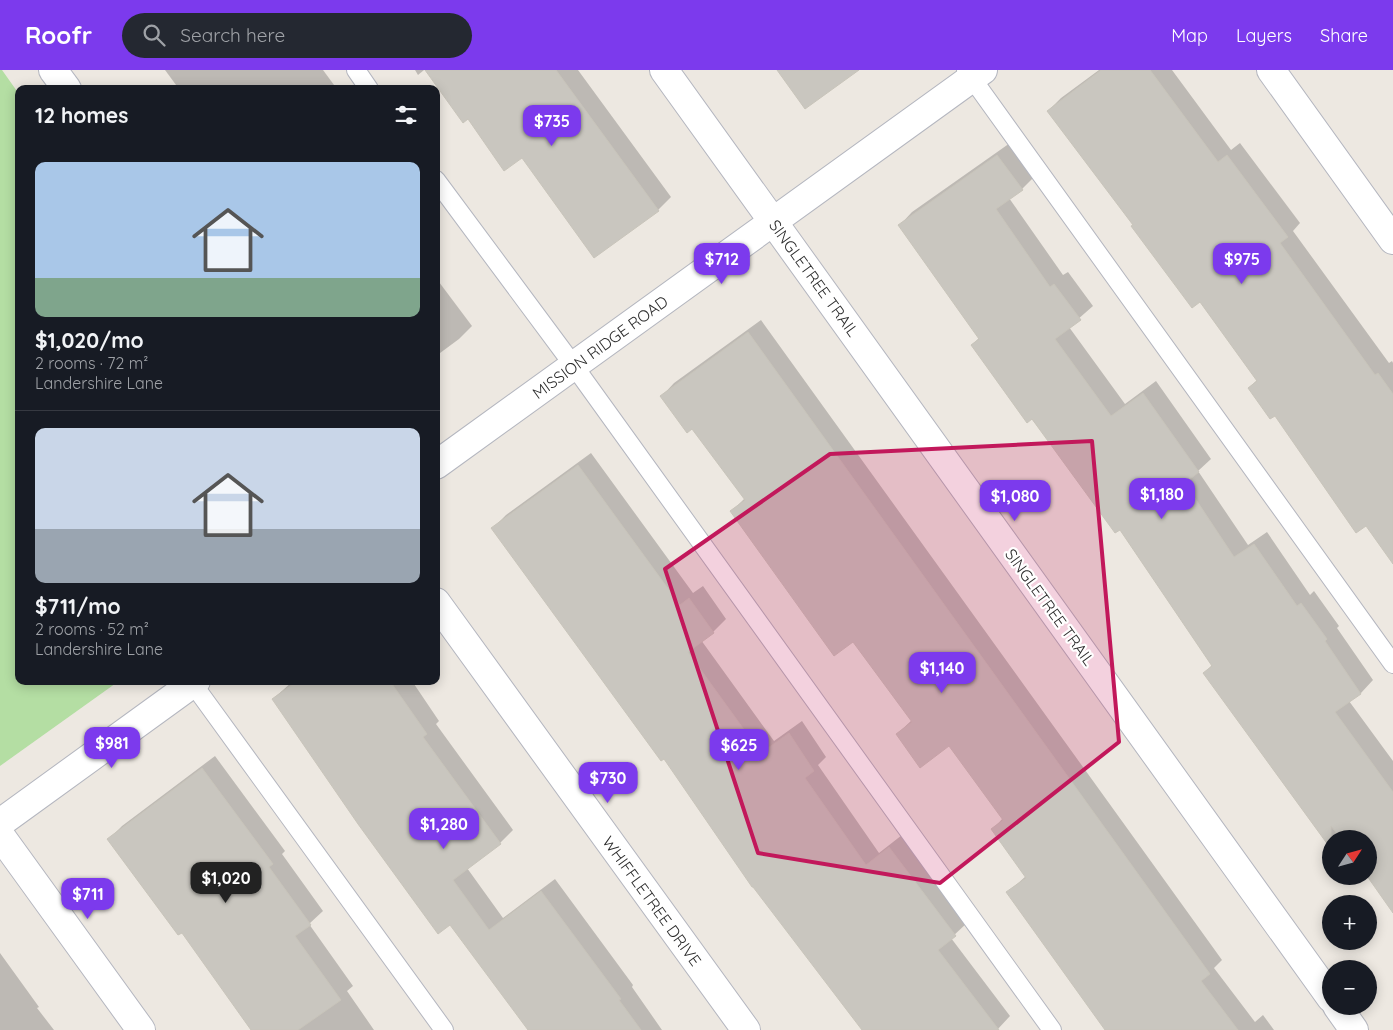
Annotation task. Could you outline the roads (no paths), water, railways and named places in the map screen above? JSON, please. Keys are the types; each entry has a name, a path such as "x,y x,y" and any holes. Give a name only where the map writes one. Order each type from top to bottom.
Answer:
{"street":[{"path":"53,70 64,85"},
{"name":"SINGLETREE TRAIL","path":"664,70 1322,985"},
{"path":"1271,70 1393,240"},
{"name":"MISSION RIDGE ROAD","path":"440,462 774,222 974,73"},
{"name":"WHIFFLETREE DRIVE","path":"440,608 746,1030"},
{"path":"0,823 191,685"},
{"path":"0,835 141,1030"},
{"path":"1343,1015 1354,1030"}],"lane":[{"path":"356,70 366,85"},
{"path":"974,73 1393,664"},
{"path":"440,185 574,366 1052,1030"},
{"path":"195,685 444,1030"}]}
